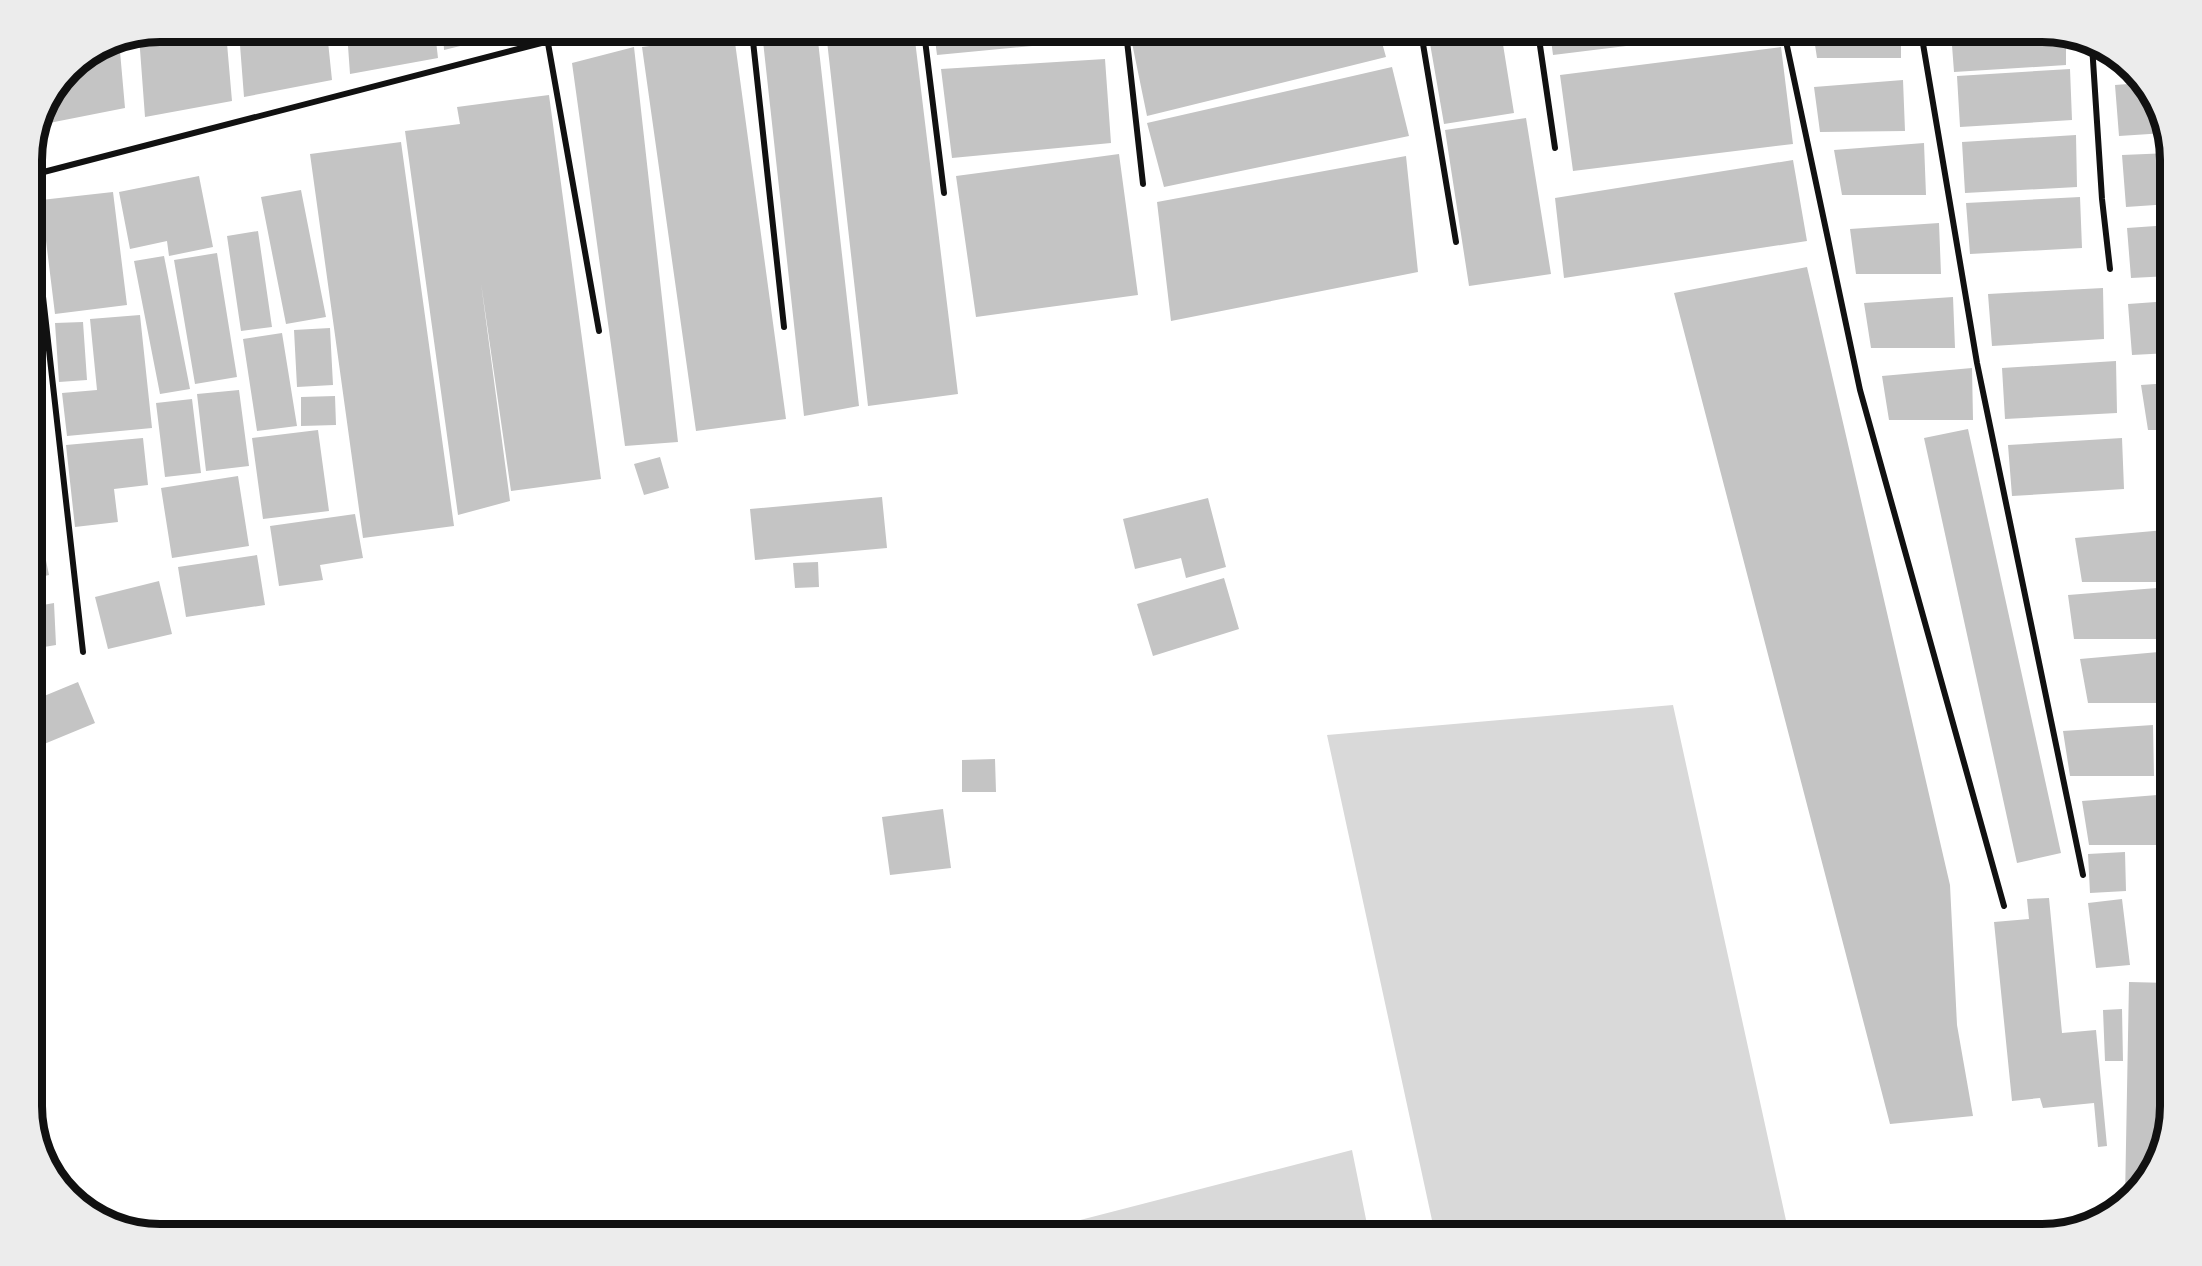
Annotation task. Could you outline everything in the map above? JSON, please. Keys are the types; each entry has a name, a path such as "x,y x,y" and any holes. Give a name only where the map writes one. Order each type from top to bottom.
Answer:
{"street":[{"path":"42,172 539,42"},
{"path":"547,42 598,331"},
{"path":"753,42 784,327"},
{"path":"925,42 945,193"},
{"path":"1127,42 1143,184"},
{"path":"1423,42 1456,242"},
{"path":"1539,42 1555,148"},
{"path":"1786,42 1860,390 2004,906"},
{"path":"1923,42 1977,363 2083,875"},
{"path":"2093,54 2102,199 2110,269"},
{"path":"42,305 83,652"}],"shaded area":[{"path":"1673,705 1787,1224 1433,1224 1327,735"},
{"path":"1352,1150 1367,1224 1065,1224"}],"building":[{"path":"227,42 232,101 145,117 140,44"},
{"path":"240,42 328,42 332,80 244,97"},
{"path":"348,42 436,42 438,58 350,74"},
{"path":"444,42 476,42 444,50"},
{"path":"680,42 735,42 786,419 696,431 642,47"},
{"path":"763,42 818,42 859,406 804,416"},
{"path":"827,42 915,42 958,394 868,406"},
{"path":"935,42 1075,42 937,55"},
{"path":"1132,42 1382,42 1386,57 1147,116"},
{"path":"1430,42 1503,42 1514,113 1444,124"},
{"path":"1551,42 1659,42 1553,55"},
{"path":"1815,42 1901,42 1901,58 1817,58"},
{"path":"1952,42 2042,42 2066,45 2066,65 1954,72"},
{"path":"634,47 678,442 625,446 572,63"},
{"path":"1781,47 1793,144 1573,171 1560,75"},
{"path":"120,49 125,108 48,123 58,101 71,82 88,66"},
{"path":"1105,59 1111,143 952,158 941,69"},
{"path":"1392,67 1409,136 1164,187 1147,123"},
{"path":"2070,69 2072,120 1960,127 1957,76"},
{"path":"1903,80 1905,131 1820,132 1814,87"},
{"path":"2132,84 2136,88 2151,115 2157,134 2119,136 2115,85"},
{"path":"549,95 601,479 511,491 481,283 510,501 458,515 405,131 460,124 457,107"},
{"path":"1526,118 1551,274 1469,286 1445,130"},
{"path":"2076,135 2077,187 1965,193 1962,142"},
{"path":"401,142 454,526 363,538 310,154"},
{"path":"1924,143 1926,195 1842,195 1834,150"},
{"path":"2160,153 2160,205 2126,207 2122,155"},
{"path":"1119,154 1138,295 976,317 956,176"},
{"path":"1406,156 1418,272 1171,321 1157,202"},
{"path":"1793,160 1807,241 1564,278 1555,198"},
{"path":"199,176 213,247 169,256 167,241 130,249 119,192"},
{"path":"301,190 326,317 286,324 261,197"},
{"path":"113,192 127,305 55,314 42,200"},
{"path":"2080,197 2082,248 1970,254 1966,203"},
{"path":"1939,223 1941,274 1856,274 1850,229"},
{"path":"2160,226 2160,277 2131,278 2127,228"},
{"path":"258,231 272,327 241,331 227,236"},
{"path":"217,253 237,377 195,384 174,260"},
{"path":"164,256 190,389 160,394 134,261"},
{"path":"1807,267 1950,885 1957,1025 1973,1116 1890,1124 1674,293"},
{"path":"2103,288 2104,339 1992,346 1988,294"},
{"path":"1953,297 1955,348 1871,348 1864,303"},
{"path":"2160,302 2160,354 2132,355 2128,304"},
{"path":"140,315 152,428 67,436 62,393 97,390 90,319"},
{"path":"83,322 87,380 59,382 55,323"},
{"path":"330,328 333,385 297,387 294,330"},
{"path":"282,333 297,426 257,431 243,339"},
{"path":"2116,361 2117,413 2005,419 2002,368"},
{"path":"1972,368 1973,420 1889,420 1882,376"},
{"path":"2160,384 2160,430 2148,430 2141,385"},
{"path":"239,390 249,466 206,471 197,394"},
{"path":"335,396 336,425 301,426 301,397"},
{"path":"192,399 201,473 165,477 156,403"},
{"path":"1968,429 2061,853 2017,863 1924,438"},
{"path":"318,430 329,511 263,519 252,438"},
{"path":"143,438 148,485 114,489 118,522 75,527 66,445"},
{"path":"2122,438 2124,489 2012,496 2008,445"},
{"path":"660,457 669,488 644,495 634,464"},
{"path":"238,476 249,546 172,558 161,488"},
{"path":"882,497 887,548 755,560 750,509"},
{"path":"1208,498 1226,567 1186,578 1181,558 1135,569 1123,519"},
{"path":"355,514 363,558 320,565 323,580 279,586 270,526"},
{"path":"2160,530 2160,582 2082,582 2075,538"},
{"path":"42,546 49,575 42,577"},
{"path":"257,555 265,605 186,617 178,567"},
{"path":"818,562 819,587 795,588 793,563"},
{"path":"1224,578 1239,629 1153,656 1137,604"},
{"path":"159,581 172,634 108,649 95,597"},
{"path":"2157,588 2159,639 2074,639 2068,595"},
{"path":"54,603 56,645 42,647 42,605"},
{"path":"2160,652 2160,703 2088,703 2080,659"},
{"path":"78,682 95,723 42,745 42,697"},
{"path":"2153,725 2154,776 2070,776 2063,731"},
{"path":"995,759 996,792 962,792 962,760"},
{"path":"2160,795 2160,845 2089,845 2082,801"},
{"path":"943,809 951,868 890,875 882,817"},
{"path":"2125,852 2126,891 2090,893 2088,854"},
{"path":"2049,898 2062,1033 2096,1030 2107,1146 2098,1147 2094,1103 2043,1108 2040,1098 2012,1101 1994,922 2029,919 2027,899"},
{"path":"2122,899 2130,965 2096,968 2088,903"},
{"path":"2129,982 2160,983 2159,1121 2151,1151 2136,1178 2125,1189"},
{"path":"2122,1009 2123,1061 2105,1061 2103,1010"}]}
